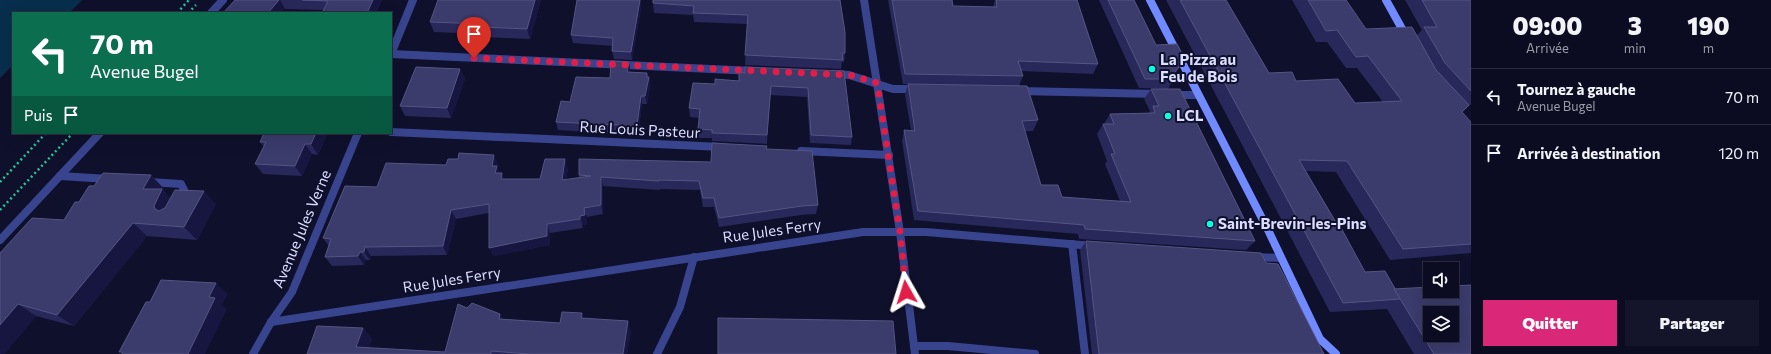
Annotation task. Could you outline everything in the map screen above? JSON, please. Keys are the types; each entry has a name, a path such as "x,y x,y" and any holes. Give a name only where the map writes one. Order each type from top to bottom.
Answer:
{"street":[{"path":"212,12 223,0"},
{"path":"392,52 413,0"},
{"path":"864,0 889,155 914,350 948,346 1035,354"},
{"path":"1150,0 1269,232 1320,339 1336,354"},
{"path":"1386,0 1411,46"},
{"path":"392,54 762,71"},
{"path":"826,74 850,75 893,89 925,90"},
{"path":"1012,91 1198,95"},
{"name":"Rue Louis Pasteur","path":"392,132 730,148"},
{"path":"0,240 99,134"},
{"name":"Avenue Jules Verne","path":"253,354 271,322 292,292 358,134"},
{"path":"793,151 889,155"},
{"path":"60,176 121,180"},
{"path":"144,182 182,184 186,194 180,206"},
{"name":"Rue Jules Ferry","path":"271,322 863,232 926,232 1104,247"},
{"path":"1072,244 1085,354"},
{"path":"657,354 666,339 682,304 688,286 694,257"},
{"path":"1247,257 1281,258"}],"path":[{"path":"178,12 189,0"},
{"path":"0,182 45,134"},
{"path":"0,210 72,134"}],"water":[{"path":"0,0 82,0 70,12 12,12 12,66 0,78"}],"building":[{"path":"235,0 279,0 269,12 224,12"},
{"path":"302,0 373,0 367,12 322,12 328,1"},
{"path":"438,0 535,0 527,29 481,27 482,24 430,22"},
{"path":"577,0 640,0 631,52 612,51 613,38 571,35"},
{"path":"653,0 840,0 845,32 845,53 842,53 843,60 745,55 748,15 693,13 694,6 653,3"},
{"path":"892,0 952,0 953,6 997,7 996,0 1077,0 1098,64 1018,61 1023,76 905,74"},
{"path":"1108,0 1134,0 1156,45 1177,44 1185,59 1172,76 1174,79 1145,79"},
{"path":"1180,0 1226,0 1269,73 1292,72 1296,81 1338,79 1355,103 1402,101 1368,56 1356,57 1337,30 1326,31 1308,0 1346,0 1366,29 1412,27 1436,70 1469,105 1462,112 1471,122 1471,244 1403,249 1347,161 1299,160 1337,224 1339,224 1365,272 1385,271 1401,299 1343,303"},
{"path":"1422,0 1471,0 1471,91 1445,63 1424,27 1437,27"},
{"path":"611,61 629,62 627,72 647,73 647,77 649,77 645,96 641,96 637,126 556,122 561,101 570,102 576,77 610,78"},
{"path":"416,67 460,69 447,108 400,106"},
{"path":"745,67 844,71 852,137 811,135 808,88 771,86 767,135 712,133 712,130 698,129 700,109 689,108 693,83 715,84 715,79 739,81 739,72 745,73"},
{"path":"908,84 1027,86 1038,120 1022,121 1041,185 1058,185 1062,197 1131,202 1111,154 1115,154 1103,124 1114,124 1110,114 1155,113 1153,106 1159,106 1151,89 1180,89 1255,241 1085,229 1084,225 918,211 904,130 915,131"},
{"path":"264,134 316,134 311,144 305,144 295,166 255,164 266,142 260,142"},
{"path":"712,143 767,146 766,149 812,151 818,205 719,218 714,198 703,198 699,181 659,181 601,177 601,205 584,208 585,215 580,216 580,219 547,224 547,236 489,248 489,204 451,210 443,246 365,247 364,252 360,252 358,256 325,257 331,239 323,238 345,186 377,187 386,163 446,165 448,159 458,159 459,153 494,155 492,166 497,166 495,173 502,173 501,179 540,179 545,159 565,159 562,180 591,176 579,175 579,159 711,162"},
{"path":"103,173 151,175 143,189 162,189 154,206 155,209 159,211 165,208 175,190 204,191 184,227 133,223 57,315 18,304 0,325 0,253 32,218 64,220 75,202 79,202 89,186 94,186"},
{"path":"1086,241 1261,253 1266,263 1278,264 1324,354 1099,354"},
{"path":"161,280 216,283 209,297 215,298 188,354 122,354 122,352 119,352 146,302 150,302"},
{"path":"1471,285 1471,354 1434,354 1427,342 1459,342 1459,306 1423,306 1423,336 1394,289 1423,287 1423,298 1459,298 1459,286"},
{"path":"472,303 500,314 499,319 560,323 562,312 582,313 581,318 628,321 623,354 529,354 491,351 491,354 307,354 317,326 363,328 356,347 445,352 458,304 467,308"},
{"path":"718,318 893,321 896,354 718,354"}],"place":[{"name":"La Pizza au Feu de Bois","path":"1152,69"},
{"name":"LCL","path":"1168,116"},
{"name":"Saint-Brevin-les-Pins","path":"1210,224"}],"route":[{"path":"474,58 850,75 877,83 900,232 906,292"}]}
